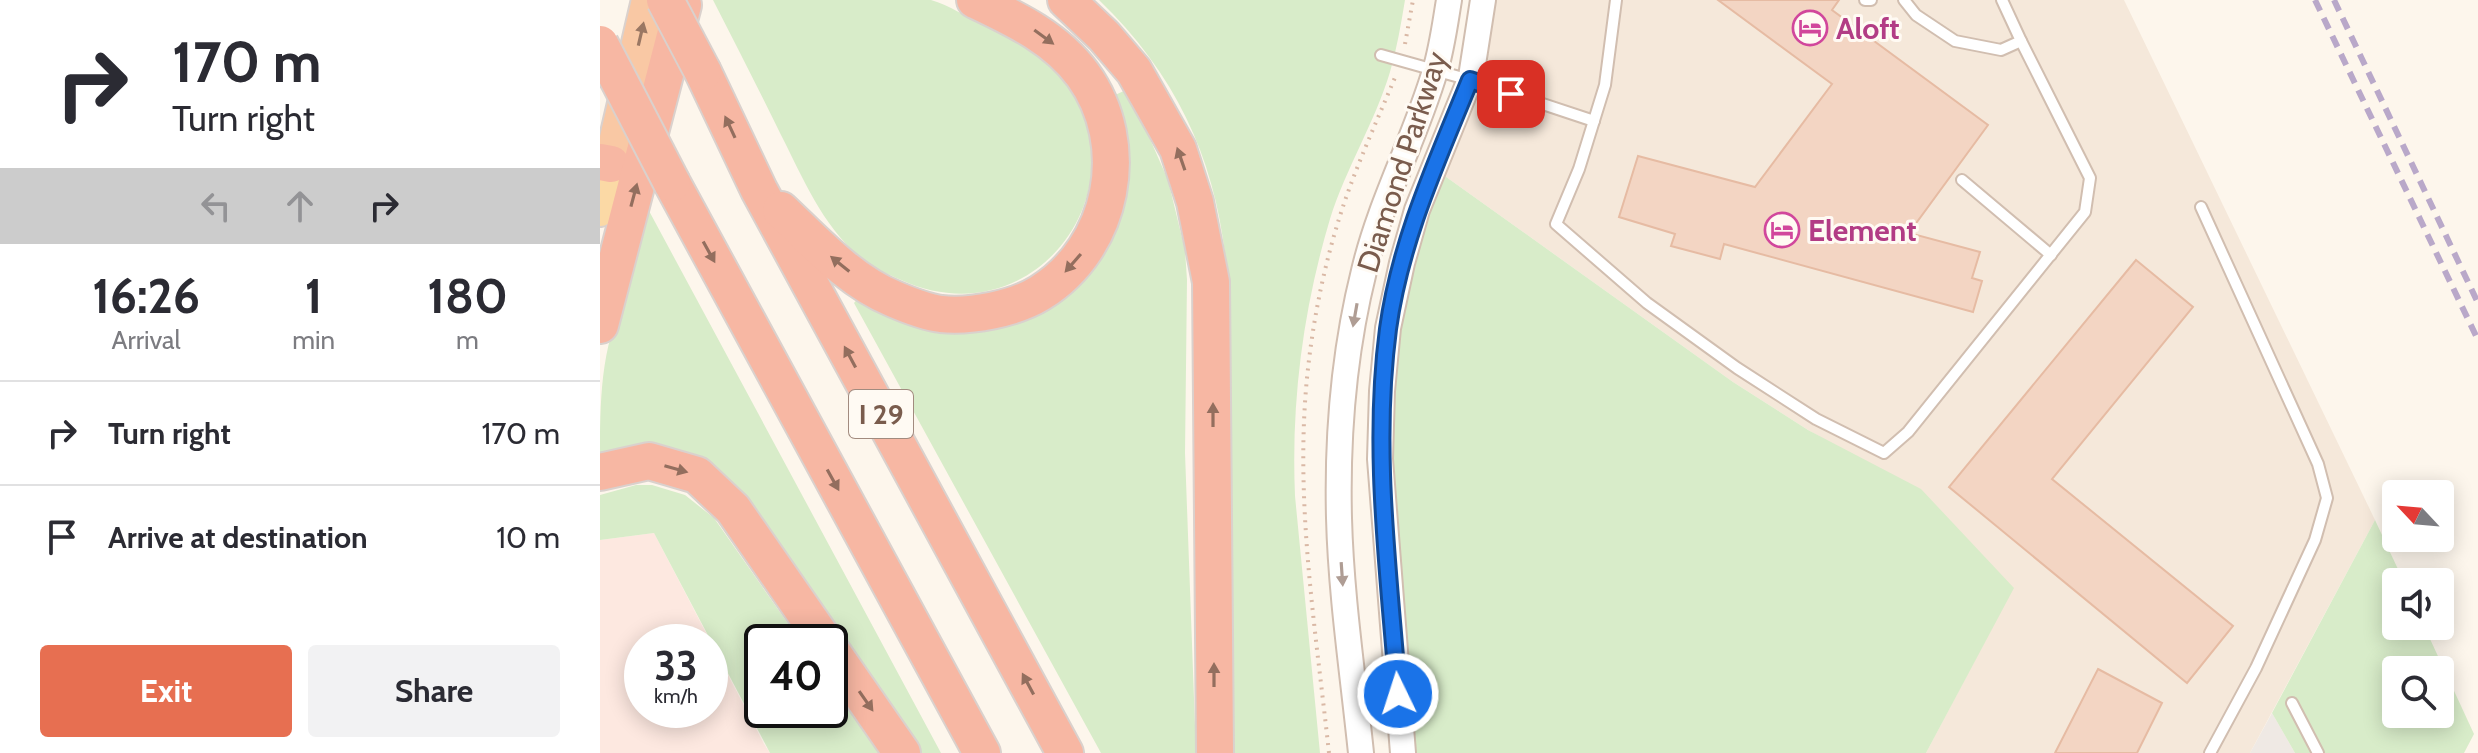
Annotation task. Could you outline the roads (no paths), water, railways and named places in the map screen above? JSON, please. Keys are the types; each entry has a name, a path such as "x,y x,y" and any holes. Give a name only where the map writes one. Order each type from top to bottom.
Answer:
{"highway":[{"path":"606,163 649,0"},
{"name":"I 29","path":"665,0 759,190 1065,753"},
{"path":"600,325 684,0"},
{"path":"759,190 836,262 875,291 940,314 963,314 1020,302 1041,292 1065,273 1084,250 1107,200 1112,175 1109,131 1098,99 1083,74 1058,47 1032,29 975,0"},
{"path":"1066,0 1104,36 1134,71 1178,149 1195,202 1209,269 1215,753"},
{"name":"I 29","path":"600,44 672,183 982,753"},
{"path":"600,472 649,461 697,475 733,509 813,624"},
{"path":"848,675 902,753"}],"main road":[{"path":"600,210 606,163"}],"street":[{"name":"Diamond Parkway","path":"1361,753 1339,519 1340,424 1346,367 1361,285 1376,228 1436,70 1449,0"},
{"name":"Diamond Parkway","path":"1403,753 1380,459 1382,391 1402,263 1417,210 1470,80 1483,0"}],"lane":[{"path":"1616,0 1605,85 1579,169 1556,224 1647,303 1737,368 1816,419 1884,453 1908,432 2085,212 2090,178 2002,0"},
{"path":"1904,0 1916,15 1955,41 2001,50 2021,41"},
{"path":"1381,55 1470,80 1594,121"},
{"path":"1962,180 2051,255"},
{"path":"2201,207 2318,464 2327,498 2315,540 2268,643 2210,753"},
{"path":"2292,703 2318,753"}],"railway":[{"path":"2315,0 2478,340"},
{"path":"2334,0 2478,303"}],"place":[{"name":"Aloft","path":"1810,28"},
{"name":"Element","path":"1782,230"}]}
